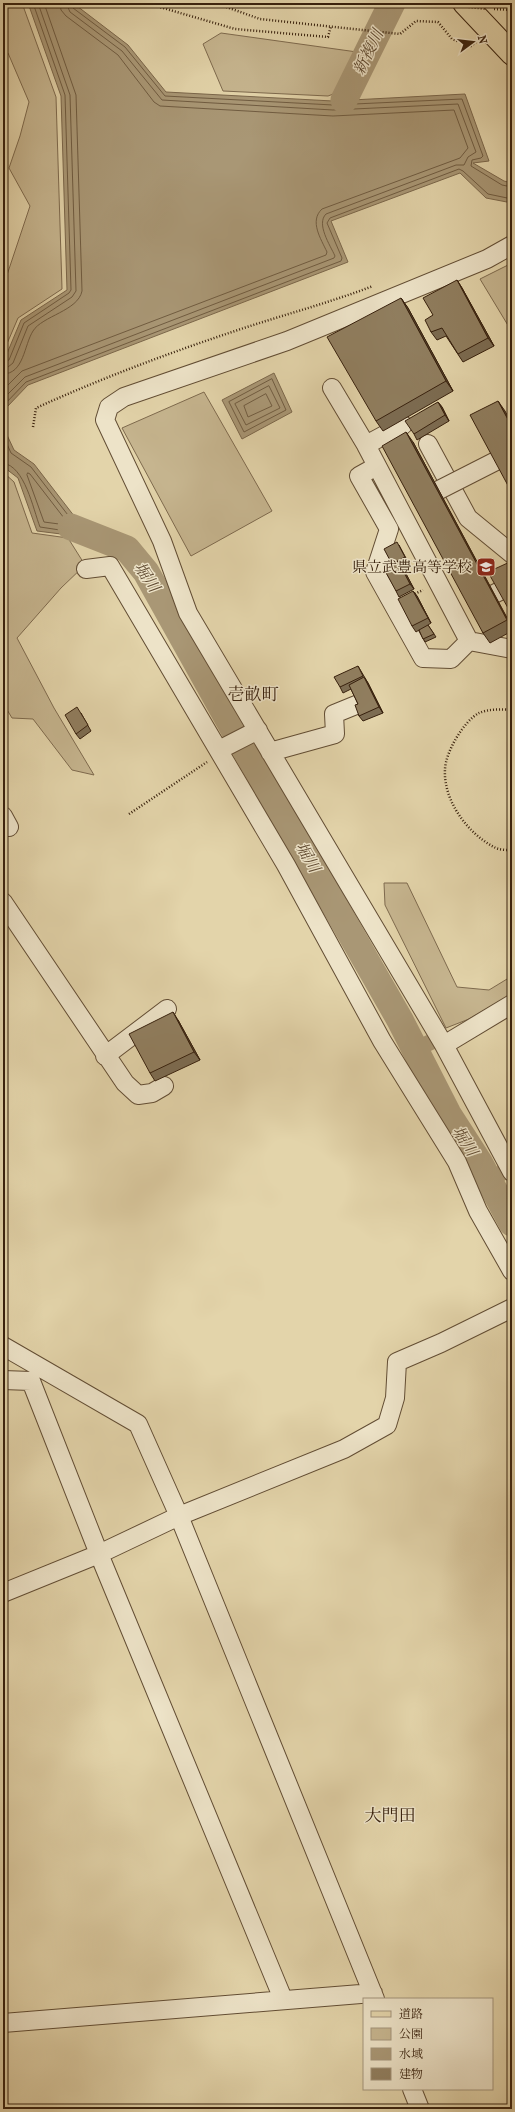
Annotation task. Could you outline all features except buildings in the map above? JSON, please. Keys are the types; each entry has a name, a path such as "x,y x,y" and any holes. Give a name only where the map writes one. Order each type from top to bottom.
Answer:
{"main road":[{"path":"464,3 512,54"}],"street":[{"path":"512,246 487,259 287,341 124,397 115,402 106,413 107,427 162,541 188,613 444,1045 512,1172"},
{"path":"332,388 366,445 469,641"},
{"path":"366,445 403,425"},
{"path":"428,444 468,518 512,554"},
{"path":"439,490 496,461"},
{"path":"377,466 359,476 389,529 375,572 422,658 438,664 451,659 469,641"},
{"path":"86,569 110,566 177,682 220,750 286,866 382,1041 457,1162 478,1211 512,1271"},
{"path":"494,594 512,585"},
{"path":"469,641 512,649"},
{"path":"270,752 335,734 334,714 356,705"},
{"path":"220,750 258,730"},
{"path":"3,902 124,1083 138,1095 152,1093 164,1086"},
{"path":"444,1045 512,1004"},
{"path":"105,1056 167,1008"},
{"path":"3,1593 99,1554 179,1516 344,1449 387,1425 395,1398 397,1362 441,1343 512,1308"},
{"path":"3,1346 138,1424 179,1516 374,1996 283,1999 3,2023"},
{"path":"3,1380 30,1381 99,1554 283,1999"},
{"path":"412,2090 420,2109"}],"path":[{"path":"146,3 235,29 328,37 330,26"},
{"path":"215,3 260,20 400,34 416,21 438,22 452,39 471,46 490,30"},
{"path":"436,3 486,9 512,10"},
{"path":"33,426 36,408 77,389 232,332 329,303 380,284"},
{"path":"393,604 438,582"},
{"path":"512,710 502,709 480,713 463,727 451,748 445,768 447,789 457,813 475,835 496,848 512,850"},
{"path":"129,814 216,756 220,750"}],"green space":[{"path":"3,3 22,3 56,97 62,289 18,318 3,353 3,287 30,206 9,168 20,136 29,102 8,53 3,52"},
{"path":"221,33 357,52 344,90 328,96 223,91 203,44"},
{"path":"512,263 512,332 480,279"},
{"path":"204,392 272,511 191,556 122,428"},
{"path":"3,472 14,482 32,533 68,538 85,565 61,588 17,638 54,708 94,775 72,770 33,719 12,718 3,703"},
{"path":"384,883 407,883 457,987 489,990 512,976 512,994 469,1019 446,1028 385,905"}],"water":[{"path":"28,3 73,3 128,45 166,92 333,101 465,94 489,161 473,163 504,181 512,183 512,203 486,198 460,173 331,221 348,262 28,385 7,407 7,435 14,450 34,464 78,521 61,534 37,531 18,478 5,468 3,463 3,363 21,320 67,290 61,96"},
{"path":"274,373 292,412 242,439 222,400"}],"waterway":[{"name":"新複川","path":"344,100 392,3"},
{"name":"堀川","path":"71,527 127,549 146,572 233,728 400,1020 448,1114 479,1162 512,1223"},
{"path":"416,1049 433,1041"},
{"path":"489,1182 503,1172"}],"place":[{"name":"県立武豊高等学校","path":"486,567"}],"district":[{"name":"壱畝町","path":"253,694"},
{"name":"大門田","path":"390,1815"}]}
